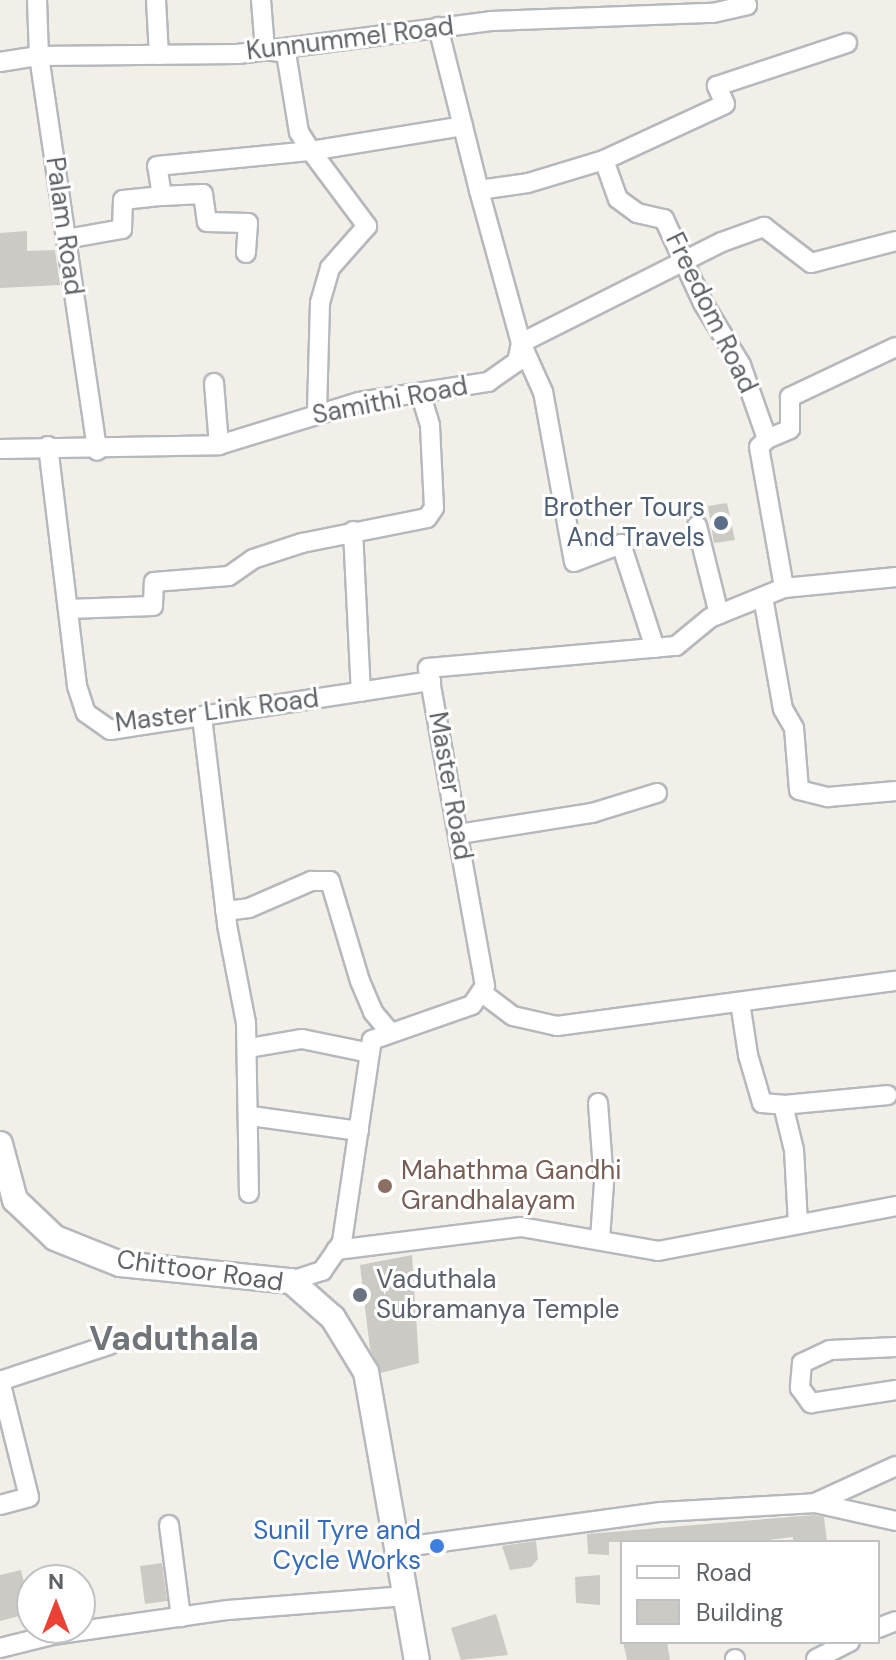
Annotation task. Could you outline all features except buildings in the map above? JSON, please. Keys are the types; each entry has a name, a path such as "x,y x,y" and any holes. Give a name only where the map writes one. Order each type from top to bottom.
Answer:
{"main road":[{"name":"Chittoor Road","path":"0,1144 15,1200 55,1238 120,1264 291,1281 333,1318 366,1372 417,1660"}],"street":[{"name":"Palam Road","path":"37,0 39,56 97,451"},
{"path":"156,0 159,55"},
{"path":"261,0 265,50 286,53 299,132 367,226 330,268 320,303 317,412"},
{"name":"Kunnummel Road","path":"0,62 39,56 265,50 438,27 605,14 713,13 747,5"},
{"path":"438,27 521,343 543,392 574,562 621,544 655,648"},
{"path":"479,190 528,183 604,160 725,104 717,86 847,43"},
{"path":"162,196 157,166 311,151 463,126"},
{"name":"Freedom Road","path":"604,160 618,199 637,213 664,219 684,264 741,365 767,439 759,447 784,588"},
{"path":"66,239 122,229 123,200 203,194 207,222 248,223 246,253"},
{"path":"521,343 764,227 811,263 896,241"},
{"name":"Samithi Road","path":"0,449 48,446 97,451 219,445 317,412 488,382 517,362 521,343"},
{"path":"767,439 790,429 790,397 896,347"},
{"path":"214,383 219,445"},
{"path":"68,609 153,606 154,582 229,576 253,559 353,531 427,518 434,508 430,425 421,395"},
{"name":"Master Link Road","path":"48,446 77,686 86,713 110,730 431,681"},
{"path":"697,526 719,614"},
{"path":"353,531 361,692"},
{"name":"Master Road","path":"481,992 485,986 428,668 676,646 719,614 784,588 896,577"},
{"path":"763,597 783,709 794,728 799,790 828,797 896,791"},
{"path":"202,717 225,911 249,1048 249,1193"},
{"path":"459,834 592,813 657,793"},
{"path":"225,911 249,908 311,881 330,881 360,981 373,1012 388,1030"},
{"path":"291,1281 322,1271 336,1250 359,1131 372,1040 388,1030 472,1005 481,992 513,1016 557,1026 896,981"},
{"path":"740,1002 762,1103 783,1105 888,1095"},
{"path":"249,1048 302,1039 370,1053"},
{"path":"598,1103 604,1183 600,1239"},
{"path":"783,1105 794,1150 798,1224"},
{"path":"251,1116 359,1131"},
{"path":"336,1250 361,1251 521,1227 658,1251 896,1206"},
{"path":"0,1505 29,1497 0,1381 109,1345"},
{"path":"896,1347 830,1350 802,1363 800,1388 811,1403 896,1390"},
{"path":"815,1503 896,1466"},
{"path":"397,1548 661,1512 815,1503 896,1521"},
{"path":"169,1525 181,1617"},
{"path":"0,1648 181,1617 405,1596"},
{"path":"815,1654 844,1644"}],"place":[{"name":"Brother Tours And Travels","path":"721,523"},
{"name":"Mahathma Gandhi Grandhalayam","path":"385,1186"},
{"name":"Vaduthala Subramanya Temple","path":"360,1295"},
{"name":"Sunil Tyre and Cycle Works","path":"437,1546"}],"district":[{"name":"Vaduthala","path":"174,1339"}]}
